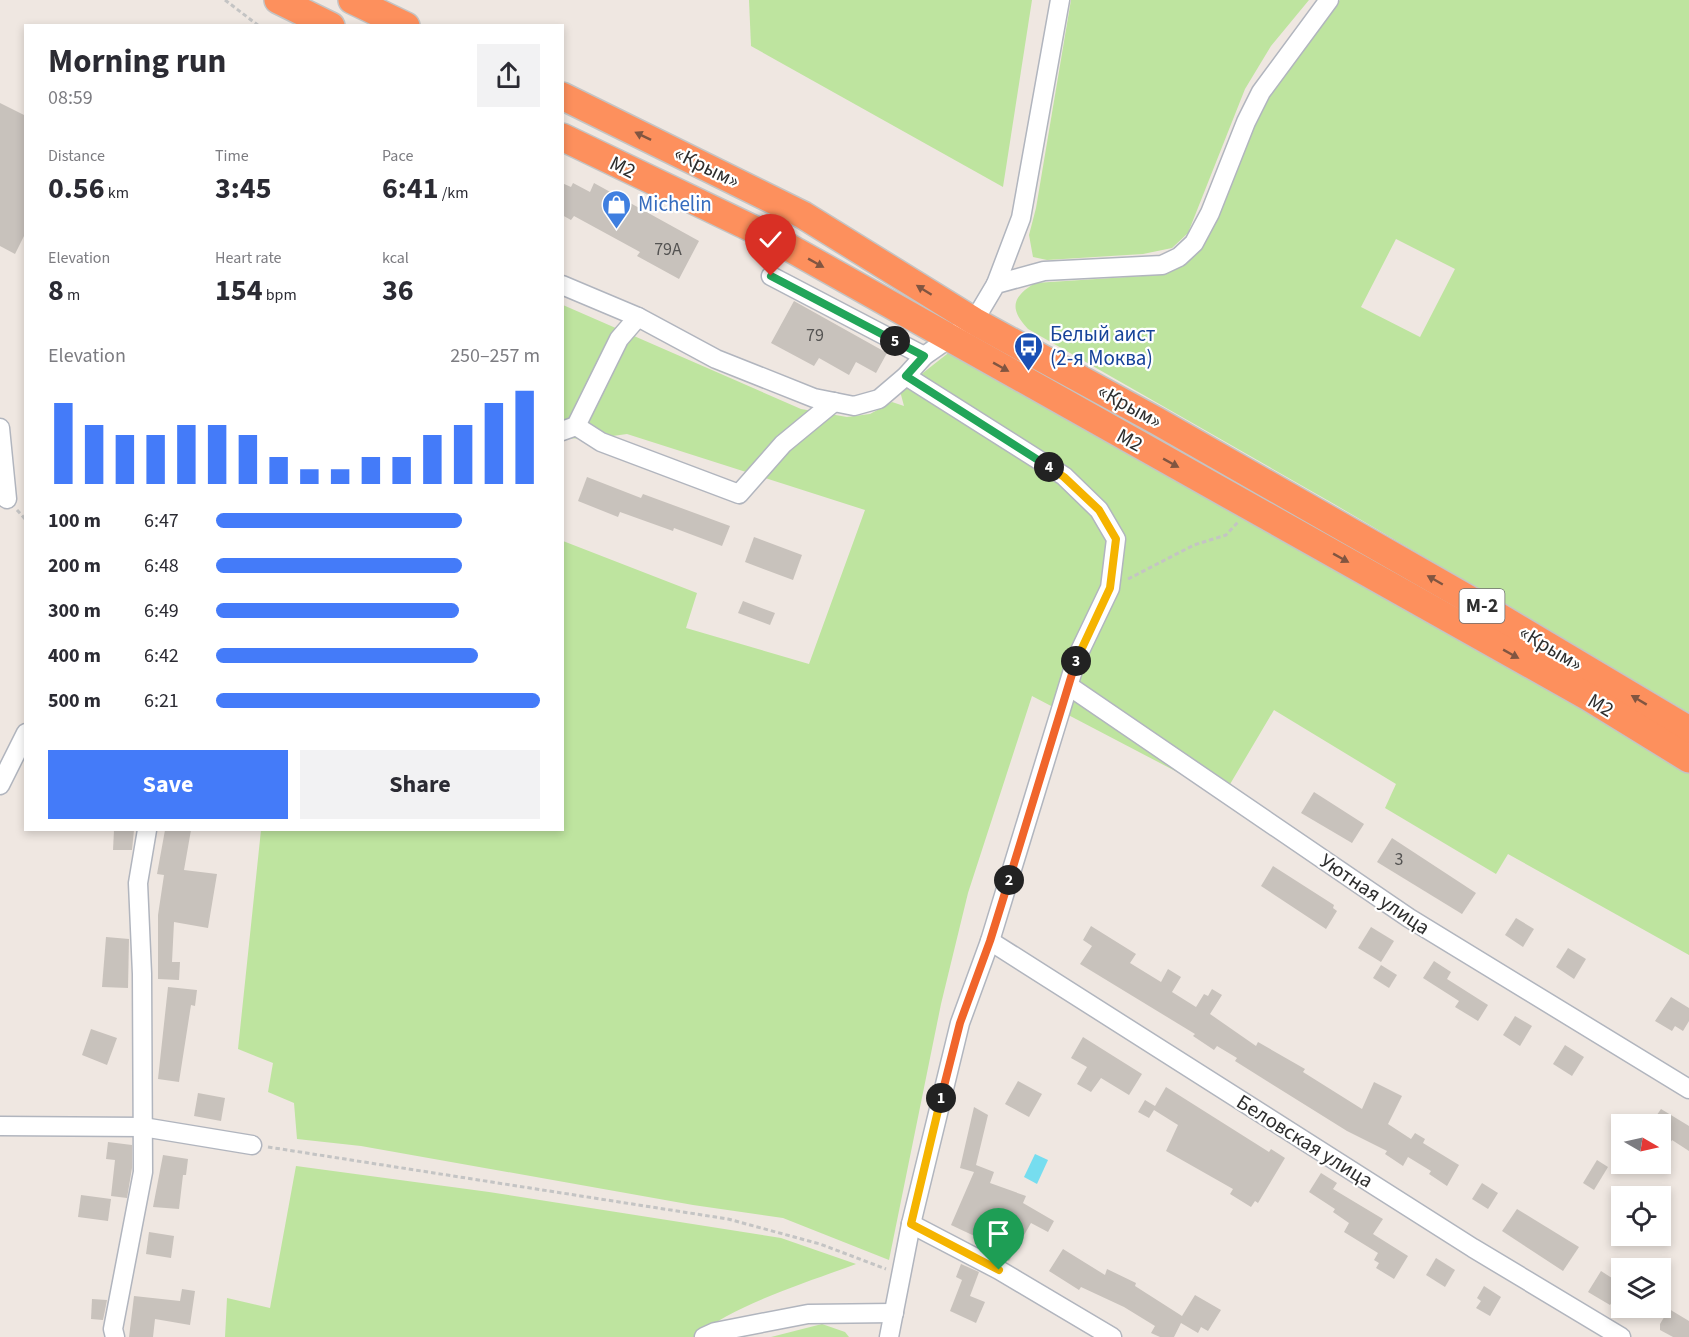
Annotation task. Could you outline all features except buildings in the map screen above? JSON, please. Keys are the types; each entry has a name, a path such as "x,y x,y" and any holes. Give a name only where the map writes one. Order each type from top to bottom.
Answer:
{"highway":[{"path":"278,0 327,24"},
{"path":"352,0 402,24"},
{"name":"«Крым»","path":"564,97 803,215 974,321 1466,597 1689,730"},
{"name":"М2","path":"564,138 774,239 1590,698 1689,759"}],"street":[{"path":"564,286 638,317 716,359 814,398 854,406 879,399 906,376 924,356 974,321 996,284 1021,218 1060,0"},
{"path":"996,284 1044,271 1162,265 1179,258 1194,243 1210,213 1245,122 1261,92 1329,0"},
{"path":"771,276 924,356"},
{"path":"638,317 620,339 569,429 739,494 783,444 834,402"},
{"path":"889,1337 911,1224 960,1023 990,941 1077,657 1110,588 1116,539 1099,510 1064,477 906,376"},
{"path":"0,428 7,499"},
{"name":"Уютная улица","path":"1069,686 1409,918 1689,1089"},
{"path":"0,785 24,736"},
{"path":"0,765 15,752"},
{"path":"115,1337 113,1329 143,1172 142,974 138,883 147,831"},
{"name":"Беловская улица","path":"990,941 1473,1248 1621,1337"},
{"path":"0,1126 143,1127 252,1145"},
{"path":"911,1224 999,1270 1112,1337"},
{"path":"704,1337 715,1332 808,1314 894,1313"}],"path":[{"path":"225,0 256,24"},
{"path":"1110,588 1194,545 1226,535 1252,508"},
{"path":"252,1145 728,1219 820,1244 902,1275"}],"green space":[{"path":"749,0 1032,0 1003,187 751,46"},
{"path":"1071,0 1309,0 1271,46 1245,89 1188,233 1172,248 1143,254 1047,260 1033,257 1029,235 1036,208"},
{"path":"1340,0 1689,0 1689,713 1334,504 1028,329 1018,315 1016,304 1018,298 1035,283 1158,275 1186,263 1202,247 1215,223 1250,129 1268,95 1310,35","holes":["1396,239 1455,269 1420,337 1361,307"]},
{"path":"564,305 801,409 847,417 870,414 892,402 904,406 900,391 947,354 976,345 1689,758 1689,955 1508,854 1496,874 1385,808 1396,784 1274,710 1223,796 1032,696 968,893 941,1004 889,1260 783,1218 693,1205 361,1146 297,1139 294,1103 268,1092 273,1063 238,1049 261,831 564,831 564,541 697,593 686,628 809,664 865,510 627,434 591,439 564,438"},
{"path":"296,1166 489,1192 781,1238 856,1264 750,1305 711,1325 695,1337 225,1337 227,1298 270,1308"},
{"path":"822,1324 845,1332 849,1337 771,1337"}],"water":[{"path":"1035,1154 1048,1160 1037,1184 1024,1177"}],"place":[{"name":"Michelin","path":"617,230"},
{"name":"Белый аист (2-я Моква)","path":"1029,372"}],"route":[{"path":"771,276 924,356 906,376 1064,477 1099,510 1116,539 1110,588 1077,657 990,941 960,1023 911,1224 999,1270"}]}
